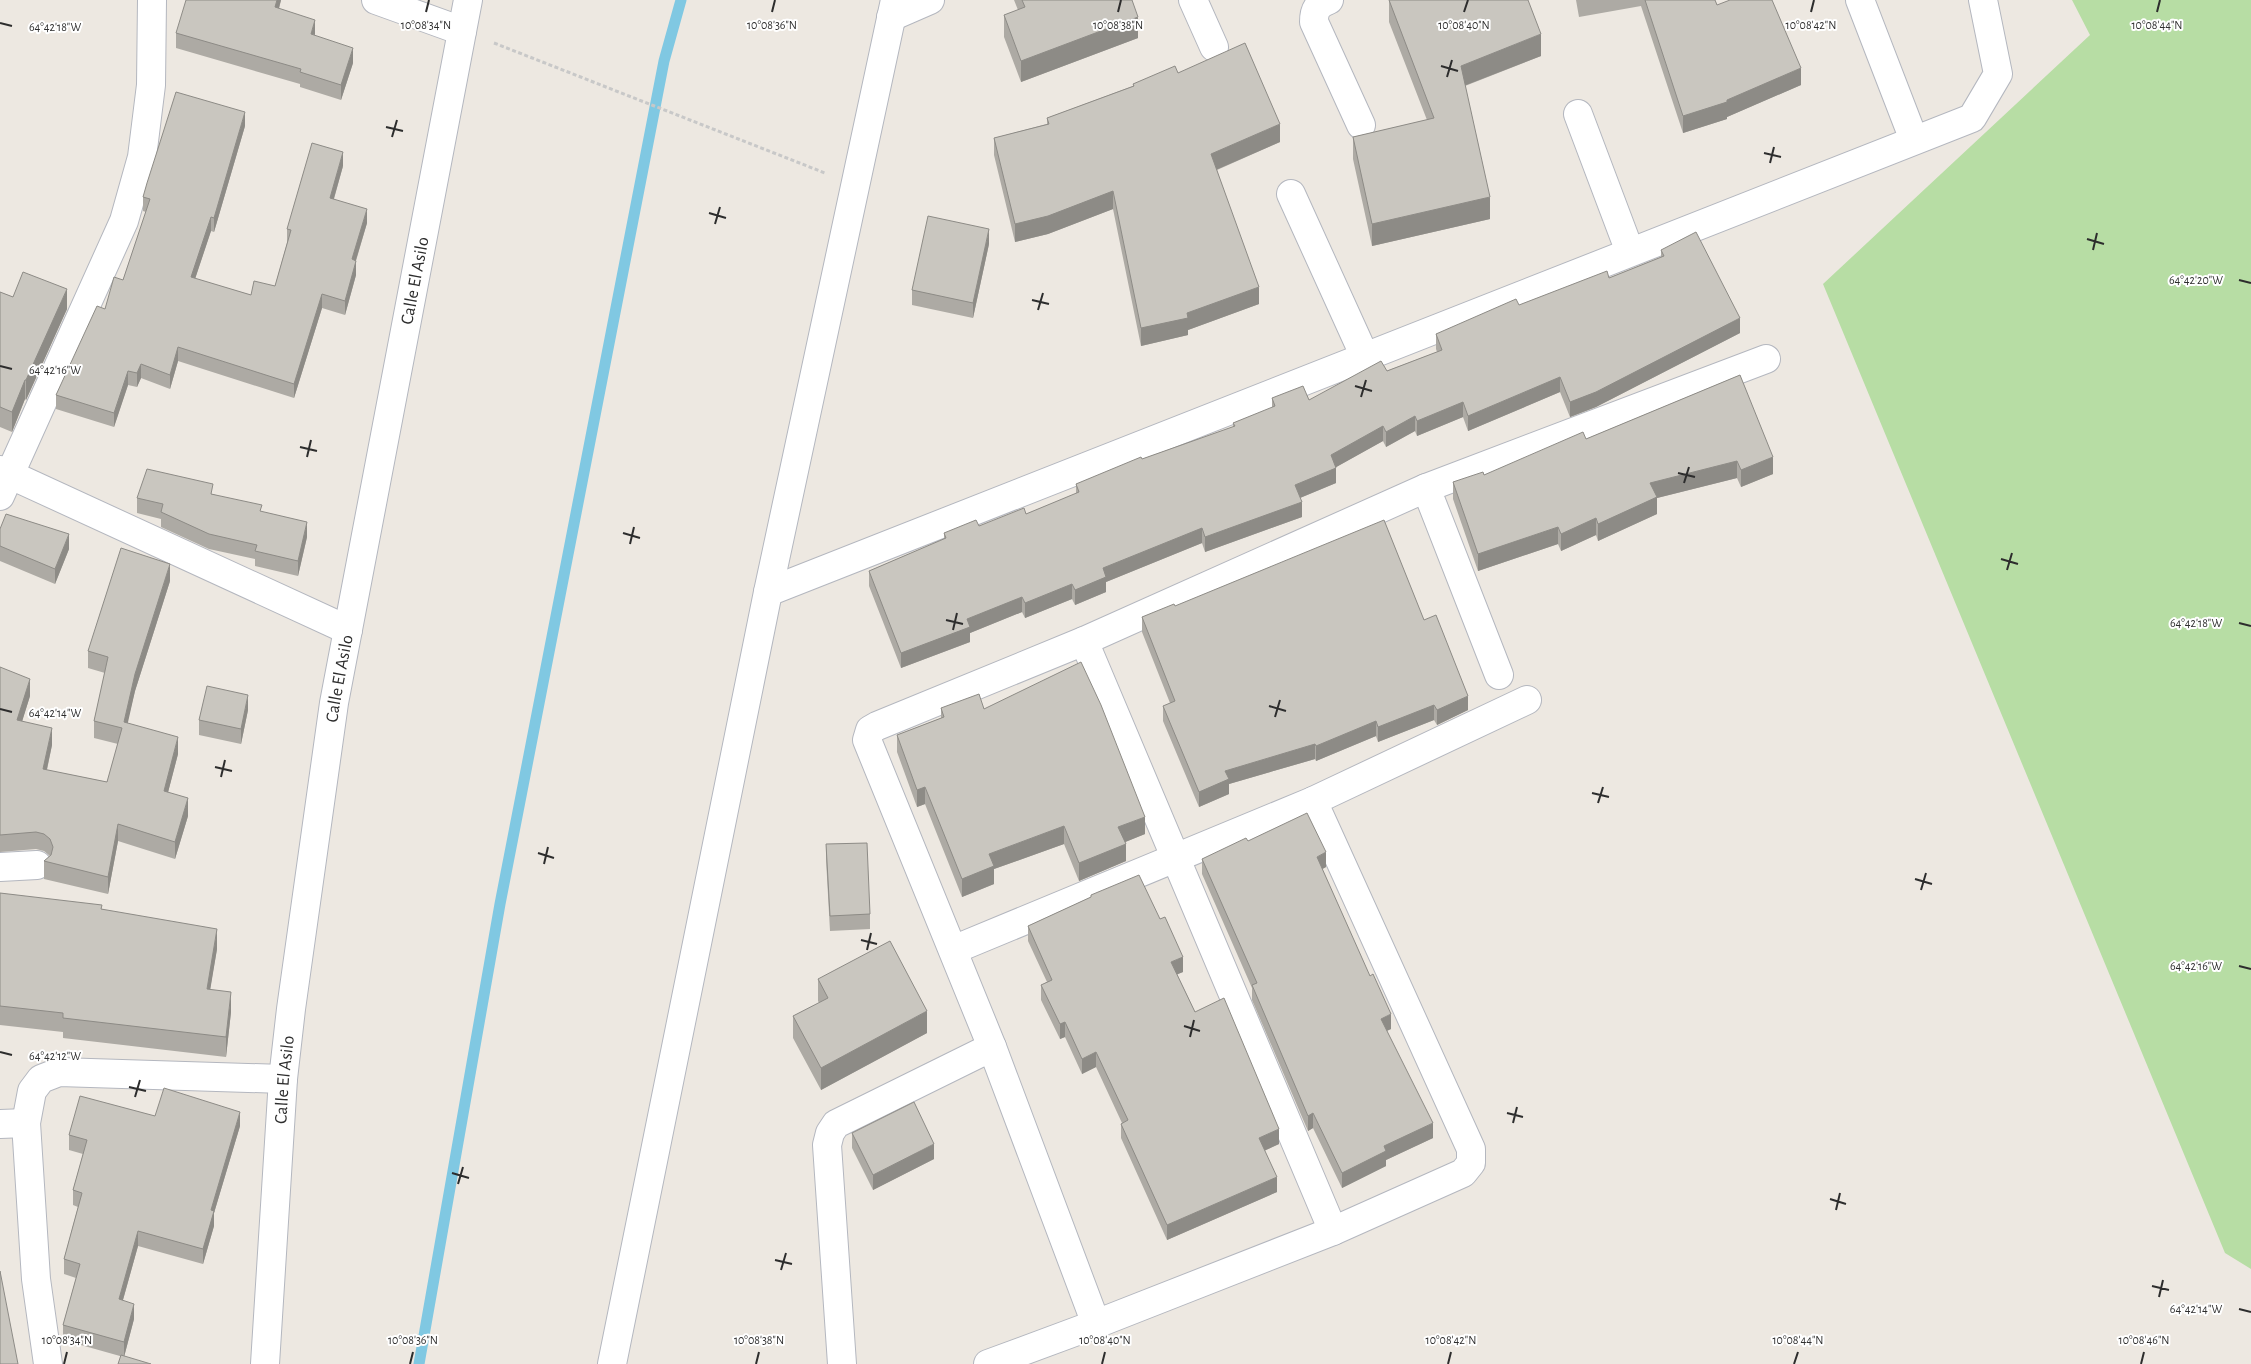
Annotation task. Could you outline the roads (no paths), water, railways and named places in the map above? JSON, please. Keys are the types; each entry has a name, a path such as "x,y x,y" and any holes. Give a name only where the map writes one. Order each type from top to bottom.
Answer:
{"street":[{"path":"152,0 151,85 142,157 124,221 3,480 348,630"},
{"path":"376,0 462,31"},
{"name":"Calle El Asilo","path":"265,1364 283,1079 334,703 468,0"},
{"path":"612,1364 768,592 893,8 930,0"},
{"path":"1192,0 1214,47"},
{"path":"1329,0 1319,4 1314,12 1314,22 1361,125"},
{"path":"1860,0 1914,140"},
{"path":"768,592 1972,118 1998,74 1983,0"},
{"path":"1578,114 1630,252"},
{"path":"1291,194 1365,357"},
{"path":"1096,1324 992,1046 867,740 870,730 1084,641 1426,488 1766,359"},
{"path":"1426,488 1499,675"},
{"path":"1084,641 1333,1231"},
{"path":"954,950 1312,801 1527,700"},
{"path":"988,1364 1096,1324 1333,1231 1463,1173 1471,1163 1471,1149 1312,801"},
{"path":"0,867 37,865"},
{"path":"842,1364 827,1145 830,1133 836,1124 992,1046"},
{"path":"48,1364 13,1123 41,1079 59,1072 283,1079"}],"waterway":[{"path":"419,1364 500,904 664,61 681,0"}]}
